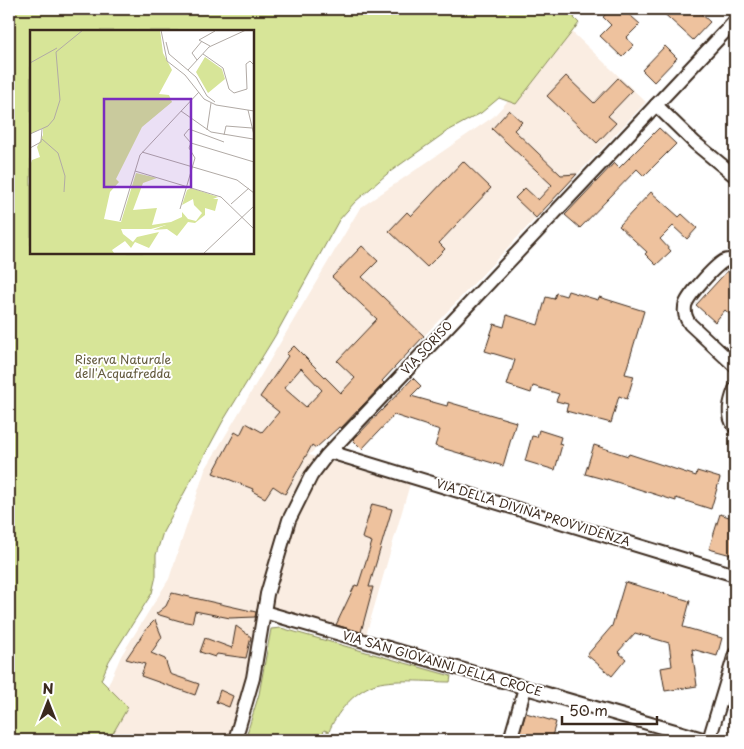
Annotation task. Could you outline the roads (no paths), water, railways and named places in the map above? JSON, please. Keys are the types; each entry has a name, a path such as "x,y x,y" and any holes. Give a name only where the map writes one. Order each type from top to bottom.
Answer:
{"street":[{"name":"VIA SORISO","path":"235,740 253,678 272,576 289,520 311,476 330,452 735,21"},
{"path":"656,105 695,143 735,176"},
{"path":"735,260 727,260 719,265 690,295 685,309 687,320 690,324 735,366"},
{"path":"735,389 730,413 735,427"},
{"name":"VIA DELLA DIVINA PROVVIDENZA","path":"330,452 735,575"},
{"name":"VIA SAN GIOVANNI DELLA CROCE","path":"264,612 707,740"},
{"path":"707,740 735,654"},
{"path":"510,740 525,688"}],"park label":[{"name":"Riserva Naturale dell'Acquafredda","path":"123,367"}]}
